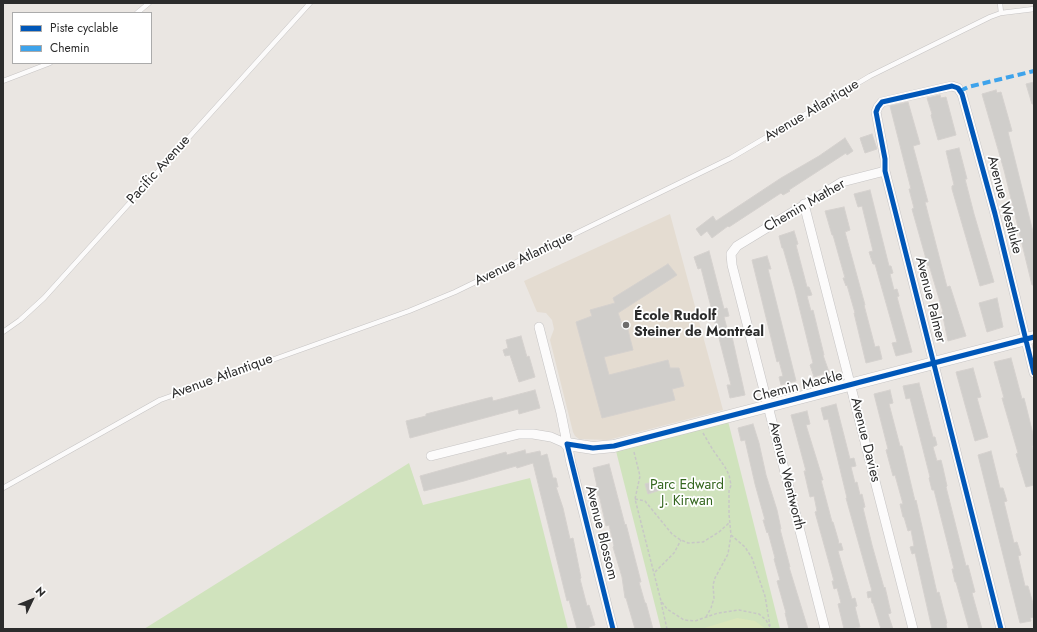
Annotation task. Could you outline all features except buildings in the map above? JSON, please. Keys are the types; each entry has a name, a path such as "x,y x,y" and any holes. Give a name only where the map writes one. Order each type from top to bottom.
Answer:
{"street":[{"name":"Avenue Westluke","path":"914,94 952,86 958,88 962,94 1030,339 1034,373"},
{"name":"Avenue Palmer","path":"914,94 882,102 876,112 876,119 885,159 885,171 1001,629"},
{"name":"Chemin Mather","path":"731,254 737,246 842,182 885,171"},
{"name":"Avenue Davies","path":"804,204 913,629"},
{"name":"Avenue Wentworth","path":"731,254 732,265 825,629"},
{"name":"Avenue Blossom","path":"538,327 613,629"},
{"name":"Chemin Mackle","path":"431,456 519,434 533,434 551,437 567,444 593,448 614,446 1030,339"}],"lane":[{"path":"138,12 149,3"},
{"name":"Pacific Avenue","path":"3,332 20,320 44,298 310,3"},
{"path":"1000,3 1001,13"},
{"name":"Avenue Atlantique","path":"3,488 160,400 409,311 455,292 731,158 870,76 990,17 1001,13 1034,9"},
{"path":"3,81 47,64"}],"path":[{"path":"698,424 730,475 731,485 729,491 731,535 728,554 715,578 713,585 714,598 706,617"},
{"path":"631,442 640,476 635,500 667,629"},
{"path":"635,500 645,501 672,534 688,543 703,542 719,532 730,522"},
{"path":"731,535 746,547 752,558 765,596 771,628"},
{"path":"654,572 674,554 681,540"},
{"path":"661,601 667,608 684,620 695,621 706,617 739,610 759,614 766,620 771,628"}],"shaded area":[{"name":"École Rudolf Steiner de Montréal","path":"670,214 723,410 608,440 579,439 573,432 550,340 554,329 552,320 546,313 537,312 524,281"}],"green space":[{"name":"Parc Edward J. Kirwan","path":"728,421 780,629 661,629 616,451"},
{"path":"409,463 423,505 530,478 568,629 144,629"},
{"path":"737,618 755,621 766,629 701,629"}],"marked path":[{"path":"960,91 968,87 1034,71"}],"cycle path":[{"path":"1001,629 885,171 885,159 876,112 882,102 952,86 958,88 962,94 995,214 1034,373"},
{"path":"613,629 567,444 593,448 614,446 1034,337"}],"place":[{"name":"École Rudolf Steiner de Montréal","path":"626,325"}]}
